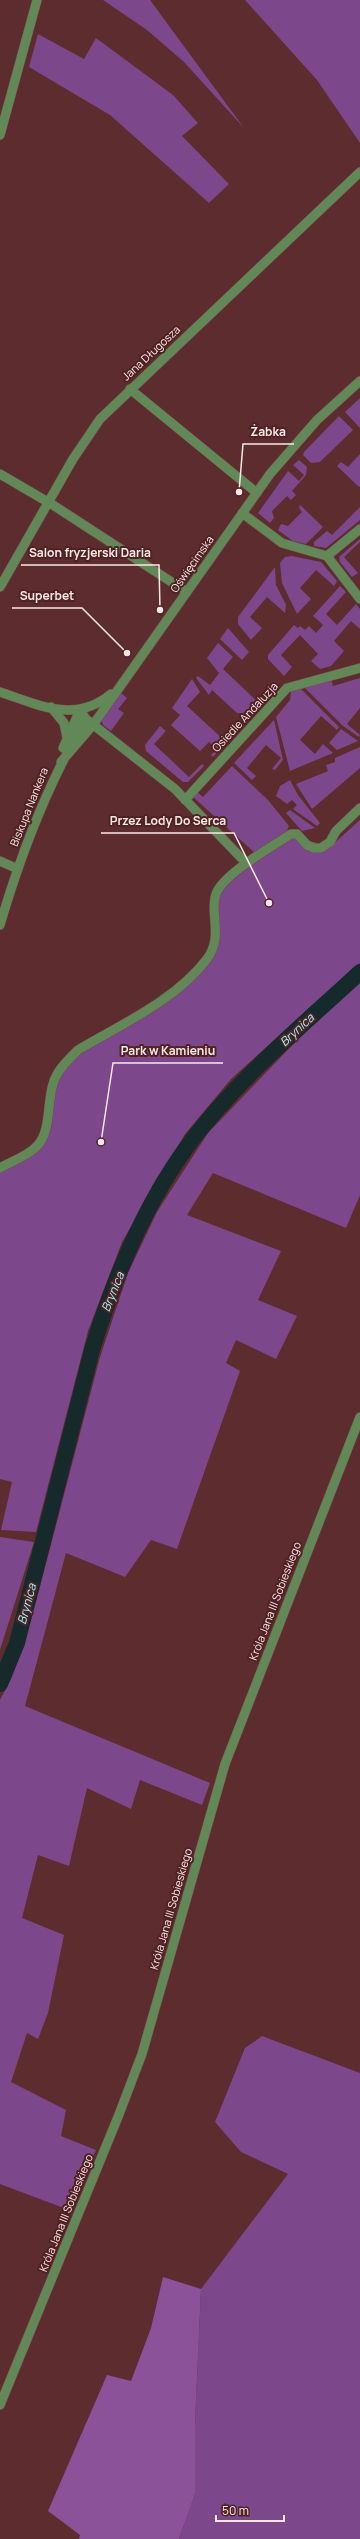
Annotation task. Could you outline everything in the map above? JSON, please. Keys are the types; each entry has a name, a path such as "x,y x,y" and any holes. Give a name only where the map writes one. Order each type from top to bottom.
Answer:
{"street":[{"path":"0,135 37,0"},
{"name":"Jana Długosza","path":"0,587 48,502 92,430 130,389 360,172"},
{"name":"Oświęcimska","path":"89,722 118,687 242,513 288,452 314,423 360,381"},
{"path":"130,389 257,493"},
{"path":"0,474 48,502 187,592"},
{"path":"242,513 282,543 327,556 360,599"},
{"path":"327,556 360,529"},
{"name":"Osiedle Andaluzja","path":"185,800 287,688 360,668"},
{"name":"Oświęcimska","path":"80,710 101,702 118,687"},
{"path":"0,692 50,708 66,711 80,710 89,722 175,789 246,863"},
{"path":"50,708 64,723 67,738"},
{"name":"Biskupa Nankera","path":"0,925 18,869 60,764 67,738 80,710"},
{"name":"Biskupa Nankera","path":"60,764 89,722"},
{"path":"0,1168 31,1151 40,1143 45,1129 53,1084 69,1058 78,1050 168,996 187,981 208,958 214,941 216,893 246,863 291,834 297,834 314,848 321,848 330,842 336,831 360,808"},
{"path":"0,861 18,869"},
{"name":"Króla Jana III Sobieskiego","path":"0,2405 118,2118 142,2054 225,1764 360,1417"}],"shaded area":[{"path":"103,0 150,0 244,128 184,62 147,30"},
{"path":"245,0 360,0 360,143 317,80"},
{"path":"38,34 84,59 96,38 173,95 198,123 182,136 229,184 209,203 110,115 29,67"},
{"path":"360,398 360,428 345,412"},
{"path":"339,416 353,430 320,462 311,463 303,455 304,452"},
{"path":"360,454 359,487 337,466 341,462 348,467"},
{"path":"299,460 307,467 306,475 292,491 296,495 291,500 287,496 272,511 274,518 270,523 258,513 288,471 299,481 304,475 293,465"},
{"path":"300,505 323,527 306,544 293,541 278,530 281,524 288,526 302,512 299,508"},
{"path":"360,507 360,520 326,548 314,546 314,542 327,531 332,535"},
{"path":"360,539 360,542 344,557 358,573 352,577 340,562 339,557"},
{"path":"292,556 321,562 337,581 334,586 316,570 300,588 311,599 297,614 282,583 280,563 285,557"},
{"path":"275,567 276,585 286,605 285,613 267,597 250,617 262,628 251,640 238,624 238,617"},
{"path":"340,586 346,592 326,614 337,625 356,604 360,609 360,629 351,621 334,641 344,651 331,666 320,669 311,661 318,654 300,635 281,655 292,667 284,676 268,659 268,655 294,625 298,628 300,626 305,630 309,626 316,633 323,625 313,616"},
{"path":"228,628 249,652 242,660 220,639"},
{"path":"218,643 233,657 223,669 260,704 272,692 252,714 237,713 212,690 209,695 196,678 198,676 210,685 219,673 207,658"},
{"path":"360,678 360,708 347,724 360,735 359,737 343,726 303,686 331,679 333,686"},
{"path":"192,679 200,692 187,706 225,741 239,728 213,757 211,755 217,749 209,742 200,751 171,725 180,715 172,708"},
{"path":"299,687 339,727 337,730 321,716 300,740 315,754 323,744 333,753 290,771 276,717 290,700 291,691"},
{"path":"120,692 127,698 118,709 124,713 111,731 103,725 101,719"},
{"path":"274,720 283,760 275,770 272,769 281,758 266,745 247,768 256,776 252,780 234,763"},
{"path":"160,726 166,731 154,744 189,777 202,764 204,766 188,782 183,782 146,751 145,745"},
{"path":"341,729 358,741 337,750 329,743"},
{"path":"360,747 360,768 312,809 296,784 328,771 326,765 335,762 335,758"},
{"path":"232,766 268,800 289,826 286,833 255,853 192,796 196,791 203,797"},
{"path":"290,780 298,795 320,823 317,826 293,809 297,805 292,800 287,804 276,796 280,786"},
{"path":"290,810 315,828 302,831 286,813"},
{"path":"360,820 360,963 231,1079 185,1134 122,1242 88,1331 36,1532 1,1530 12,1482 0,1479 0,1171 35,1152 57,1080 78,1054 167,1000 206,964 217,899 222,889 255,862 291,839 294,838 331,846"},
{"path":"360,983 360,1195 346,1228 213,1173 187,1215 281,1251 258,1300 297,1316 276,1359 236,1340 226,1363 240,1371 177,1549 151,1540 125,1577 66,1553 25,1706 210,1783 202,1805 140,1780 131,1809 87,1788 69,1866 38,1855 22,1918 64,1935 48,2013 38,2039 27,2033 11,2082 66,2110 61,2136 96,2150 69,2210 0,2184 0,1700 12,1677 37,1598 100,1357 128,1273 157,1212 208,1133 305,1032"},
{"path":"0,1537 34,1542 0,1650"},
{"path":"262,2036 360,2073 360,2539 179,2539 195,2494 195,2424 201,2289 288,2174 241,2152 215,2122 245,2048"},
{"path":"163,2277 201,2289 195,2424 195,2494 179,2539 79,2539 80,2535 48,2511 107,2375 131,2381 151,2328"}],"waterway":[{"name":"Brynica","path":"0,1684 17,1643 92,1350 110,1295 146,1214 175,1164 192,1140 230,1095 272,1053 360,972"}],"place":[{"name":"Żabka","path":"239,492"},
{"name":"Salon fryzjerski Daria","path":"160,610"},
{"name":"Superbet","path":"127,653"},
{"name":"Przez Lody Do Serca","path":"269,903"},
{"name":"Park w Kamieniu","path":"101,1142"}]}
